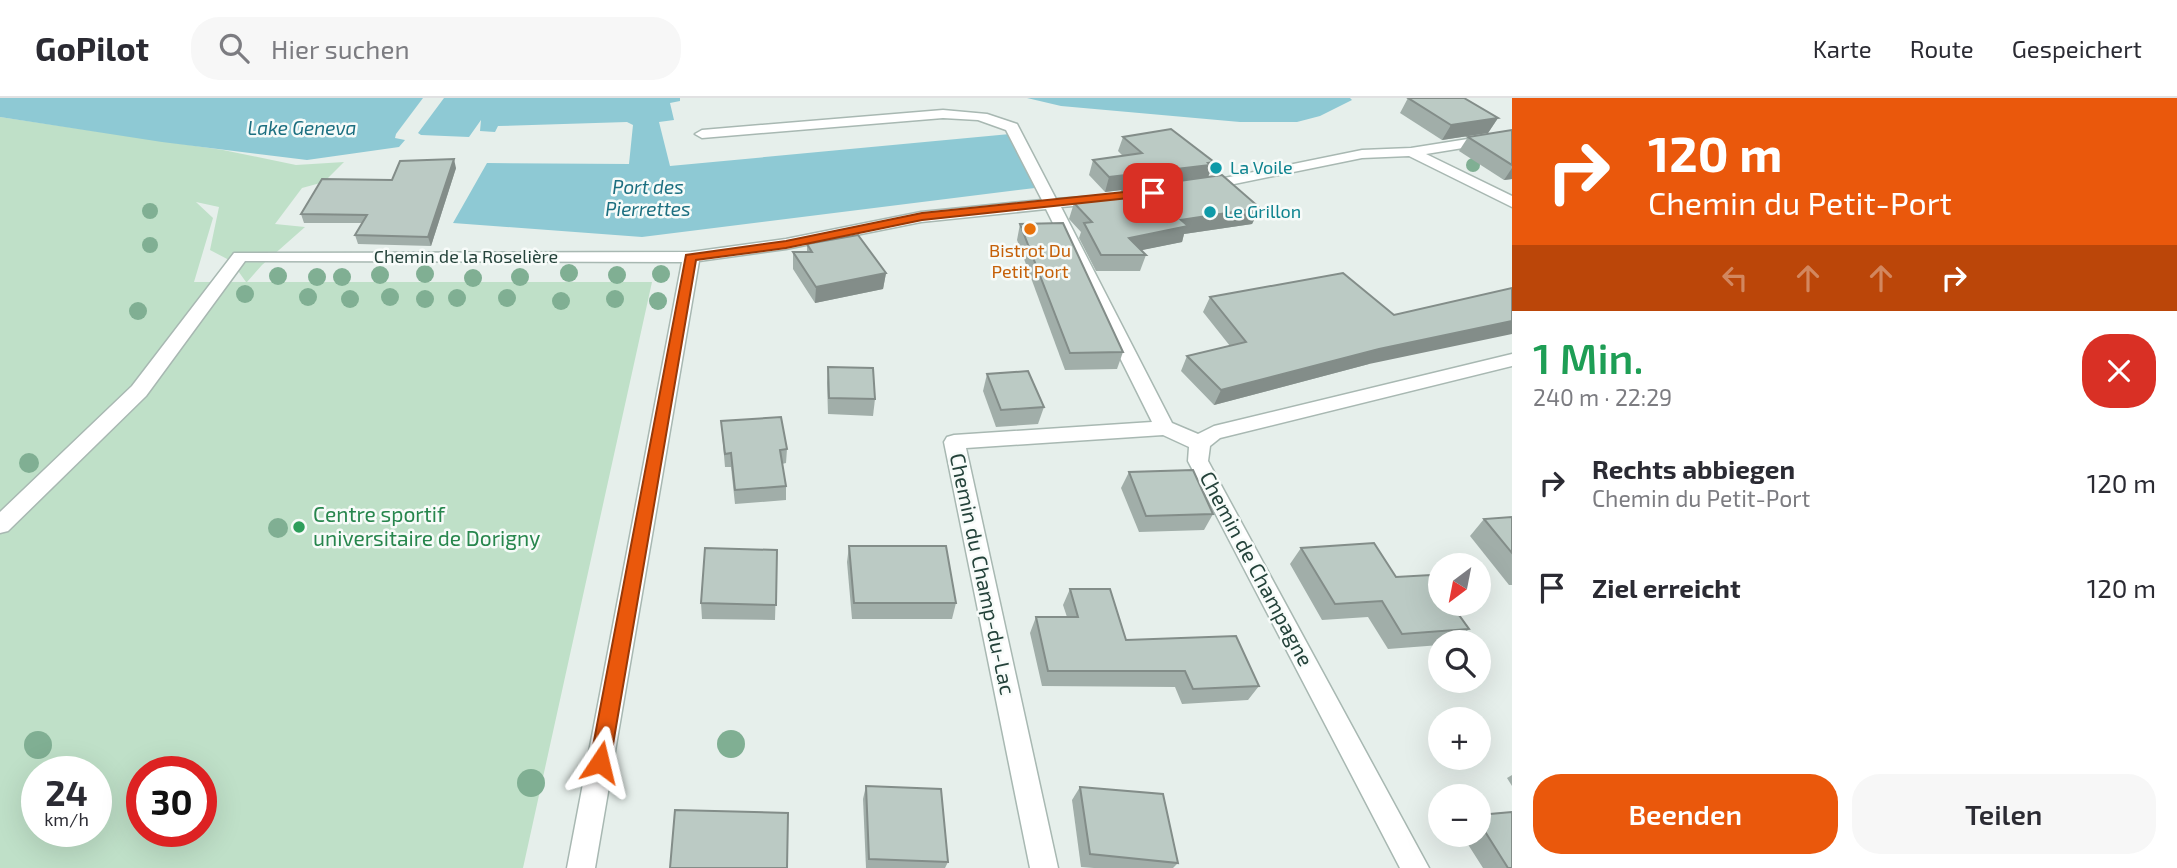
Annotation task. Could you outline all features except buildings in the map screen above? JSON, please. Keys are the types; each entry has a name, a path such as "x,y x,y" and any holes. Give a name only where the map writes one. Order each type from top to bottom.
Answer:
{"street":[{"path":"702,134 943,114 981,116 1002,121 1017,131 1043,188 1054,205 1165,428"},
{"path":"1190,188 1362,154 1411,152 1512,136"},
{"path":"1411,152 1512,202"},
{"name":"Chemin de la Roselière","path":"0,525 139,391 240,256 691,257 786,244 922,217 1122,197"},
{"path":"581,868 691,257"},
{"name":"Chemin de Champagne","path":"1415,868 1198,461 1200,443 1214,433 1512,360"},
{"name":"Chemin du Champ-du-Lac","path":"1044,868 954,442 1165,428 1200,443"}],"green space":[{"name":"Centre sportif universitaire de Dorigny","path":"0,117 223,150 296,165 344,162 324,182 302,188 275,224 305,227 247,282 652,282 523,868 0,868","holes":["196,202 219,207 210,250 231,261 246,282 194,282 213,218"]}],"water":[{"name":"Lake Geneva","path":"0,98 423,98 396,134 395,138 405,140 399,147 307,160 162,142 0,117"},
{"name":"Port des Pierrettes","path":"444,98 680,98 680,101 670,103 674,120 659,122 670,166 1010,134 1035,188 642,237 453,223 487,163 629,164 633,125 627,122 498,126 495,132 480,131 481,120 469,137 418,133"},
{"path":"1027,98 1352,100 1320,116 1297,122 1240,122 1061,106"}],"place":[{"name":"La Voile","path":"1216,168"},
{"name":"Le Grillon","path":"1210,212"},
{"name":"Bistrot Du Petit Port","path":"1030,229"},
{"name":"Centre sportif universitaire de Dorigny","path":"299,527"}],"route":[{"path":"600,762 691,257 786,244 922,217 1153,193"}]}
